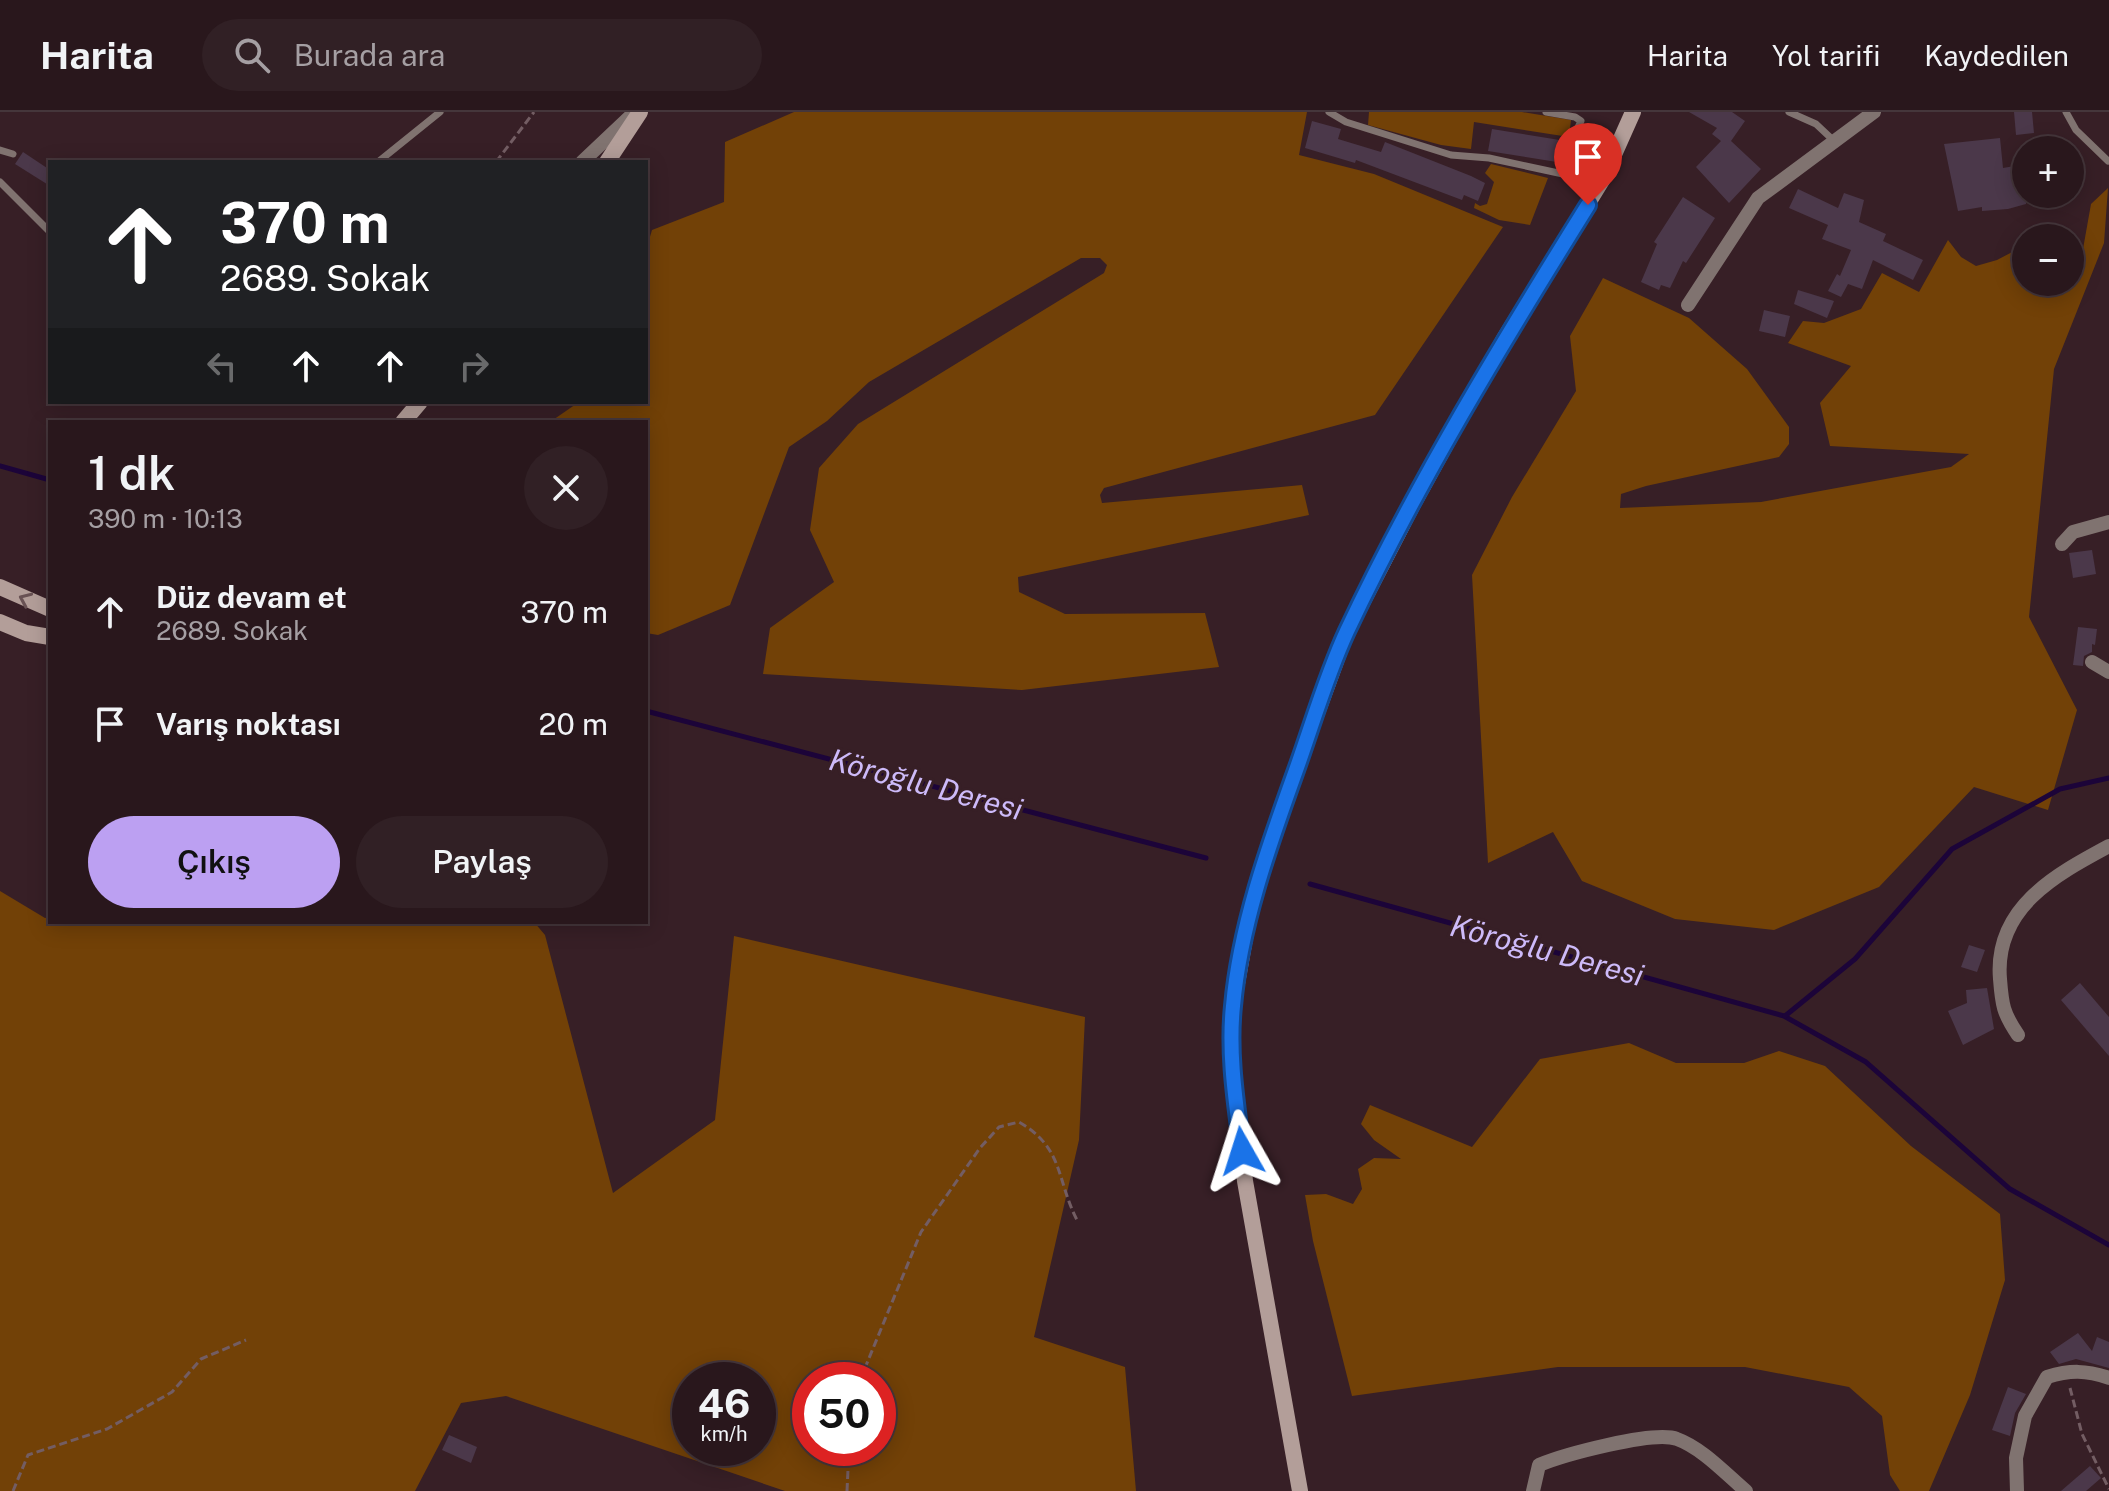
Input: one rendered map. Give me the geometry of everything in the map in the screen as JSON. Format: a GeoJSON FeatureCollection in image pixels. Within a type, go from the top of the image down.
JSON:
{"type":"FeatureCollection","features":[{"type":"Feature","properties":{"kind":"main road"},"geometry":{"type":"LineString","coordinates":[[608,160],[638,112]]}},
{"type":"Feature","properties":{"kind":"main road"},"geometry":{"type":"LineString","coordinates":[[1300,1491],[1243,1166],[1231,1038],[1241,955],[1277,822],[1346,634],[1504,339],[1604,177],[1633,112]]}},
{"type":"Feature","properties":{"kind":"main road"},"geometry":{"type":"LineString","coordinates":[[0,587],[48,608]]}},
{"type":"Feature","properties":{"kind":"main road"},"geometry":{"type":"LineString","coordinates":[[0,622],[26,633],[48,637]]}},
{"type":"Feature","properties":{"kind":"street"},"geometry":{"type":"LineString","coordinates":[[584,160],[638,112]]}},
{"type":"Feature","properties":{"kind":"street"},"geometry":{"type":"LineString","coordinates":[[1688,305],[1758,198],[1874,112]]}},
{"type":"Feature","properties":{"kind":"street"},"geometry":{"type":"LineString","coordinates":[[2062,544],[2073,532],[2109,522]]}},
{"type":"Feature","properties":{"kind":"street"},"geometry":{"type":"LineString","coordinates":[[2092,662],[2109,672]]}},
{"type":"Feature","properties":{"kind":"street"},"geometry":{"type":"LineString","coordinates":[[2018,1035],[2002,1011],[1999,969],[2001,940],[2012,920],[2043,887],[2065,869],[2109,846]]}},
{"type":"Feature","properties":{"kind":"street"},"geometry":{"type":"LineString","coordinates":[[2017,1491],[2016,1458],[2025,1416],[2047,1377],[2066,1371],[2089,1372],[2109,1378]]}},
{"type":"Feature","properties":{"kind":"street"},"geometry":{"type":"LineString","coordinates":[[1533,1491],[1539,1465],[1587,1451],[1662,1436],[1679,1439],[1746,1491]]}},
{"type":"Feature","properties":{"kind":"lane"},"geometry":{"type":"LineString","coordinates":[[380,160],[440,112]]}},
{"type":"Feature","properties":{"kind":"lane"},"geometry":{"type":"LineString","coordinates":[[1329,112],[1346,122],[1451,155],[1489,158],[1563,174],[1568,170],[1574,136],[1581,121],[1546,112]]}},
{"type":"Feature","properties":{"kind":"lane"},"geometry":{"type":"LineString","coordinates":[[1789,112],[1816,124],[1833,140]]}},
{"type":"Feature","properties":{"kind":"lane"},"geometry":{"type":"LineString","coordinates":[[2066,112],[2076,130],[2108,161]]}},
{"type":"Feature","properties":{"kind":"lane"},"geometry":{"type":"LineString","coordinates":[[0,150],[13,154]]}},
{"type":"Feature","properties":{"kind":"lane"},"geometry":{"type":"LineString","coordinates":[[0,182],[48,230]]}},
{"type":"Feature","properties":{"kind":"path"},"geometry":{"type":"LineString","coordinates":[[498,160],[534,112]]}},
{"type":"Feature","properties":{"kind":"path"},"geometry":{"type":"LineString","coordinates":[[867,1362],[921,1232],[980,1148],[999,1127],[1019,1122],[1037,1132],[1056,1158],[1068,1201],[1077,1220]]}},
{"type":"Feature","properties":{"kind":"path"},"geometry":{"type":"LineString","coordinates":[[13,1491],[28,1455],[107,1429],[172,1392],[201,1359],[246,1340]]}},
{"type":"Feature","properties":{"kind":"path"},"geometry":{"type":"LineString","coordinates":[[2066,1371],[2082,1434],[2109,1489]]}},
{"type":"Feature","properties":{"kind":"path"},"geometry":{"type":"LineString","coordinates":[[847,1491],[848,1466]]}},
{"type":"Feature","properties":{"kind":"shaded area"},"geometry":{"type":"Polygon","coordinates":[[[794,112],[1307,112],[1299,155],[1374,174],[1503,227],[1375,415],[1104,488],[1100,495],[1102,503],[1302,485],[1309,515],[1018,577],[1019,592],[1065,614],[1205,613],[1219,667],[1022,690],[763,674],[770,628],[834,582],[810,530],[819,468],[858,424],[1104,273],[1107,265],[1100,258],[1081,258],[869,382],[827,421],[789,447],[730,605],[658,635],[648,633],[648,420],[553,420],[576,404],[648,404],[648,243],[652,230],[724,202],[725,142],[794,112]]]}},
{"type":"Feature","properties":{"kind":"shaded area"},"geometry":{"type":"Polygon","coordinates":[[[1369,112],[1522,112],[1571,120],[1569,137],[1474,122],[1471,149],[1441,145],[1368,125],[1369,112]]]}},
{"type":"Feature","properties":{"kind":"shaded area"},"geometry":{"type":"Polygon","coordinates":[[[1491,164],[1548,178],[1530,225],[1499,220],[1474,208],[1475,203],[1480,206],[1487,204],[1494,182],[1485,173],[1491,164]]]}},
{"type":"Feature","properties":{"kind":"shaded area"},"geometry":{"type":"Polygon","coordinates":[[[2108,188],[2104,243],[2084,293],[2084,243],[2091,204],[2108,188]]]}},
{"type":"Feature","properties":{"kind":"shaded area"},"geometry":{"type":"Polygon","coordinates":[[[1948,240],[1961,257],[1976,266],[2012,252],[2012,296],[2083,296],[2054,369],[2029,617],[2077,710],[2048,810],[1974,787],[1879,887],[1774,930],[1675,919],[1582,881],[1553,832],[1488,863],[1472,575],[1512,497],[1576,391],[1570,336],[1603,278],[1689,318],[1747,369],[1789,427],[1789,444],[1779,457],[1621,494],[1620,508],[1761,502],[1951,467],[1969,454],[1830,446],[1820,403],[1851,366],[1788,343],[1803,321],[1824,323],[1861,309],[1882,273],[1919,292],[1948,240]]]}},
{"type":"Feature","properties":{"kind":"shaded area"},"geometry":{"type":"Polygon","coordinates":[[[0,891],[48,917],[48,924],[536,924],[545,935],[613,1193],[715,1120],[734,936],[1085,1017],[1079,1140],[1034,1337],[1125,1367],[1136,1491],[785,1491],[712,1466],[776,1466],[776,1362],[672,1362],[672,1453],[506,1396],[461,1403],[415,1491],[0,1491],[0,891]]]}},
{"type":"Feature","properties":{"kind":"shaded area"},"geometry":{"type":"Polygon","coordinates":[[[1629,1043],[1676,1063],[1744,1063],[1779,1051],[1825,1066],[1911,1146],[2000,1214],[2005,1280],[1970,1395],[1929,1491],[1900,1491],[1890,1475],[1882,1416],[1849,1387],[1745,1367],[1558,1367],[1352,1396],[1313,1241],[1305,1195],[1326,1194],[1353,1204],[1362,1189],[1358,1169],[1374,1158],[1401,1159],[1374,1140],[1361,1124],[1370,1105],[1472,1147],[1540,1059],[1629,1043]]]}},
{"type":"Feature","properties":{"kind":"building"},"geometry":{"type":"Polygon","coordinates":[[[1689,112],[1732,112],[1745,121],[1731,141],[1761,169],[1729,203],[1696,167],[1721,141],[1712,134],[1717,128],[1689,112]]]}},
{"type":"Feature","properties":{"kind":"building"},"geometry":{"type":"Polygon","coordinates":[[[2014,112],[2032,112],[2034,133],[2016,135],[2014,112]]]}},
{"type":"Feature","properties":{"kind":"building"},"geometry":{"type":"Polygon","coordinates":[[[1312,121],[1341,129],[1338,139],[1381,152],[1385,142],[1471,176],[1485,183],[1478,201],[1464,195],[1462,200],[1356,160],[1355,163],[1305,148],[1312,121]]]}},
{"type":"Feature","properties":{"kind":"building"},"geometry":{"type":"Polygon","coordinates":[[[1492,129],[1566,141],[1563,163],[1488,151],[1492,129]]]}},
{"type":"Feature","properties":{"kind":"building"},"geometry":{"type":"Polygon","coordinates":[[[2000,138],[2003,168],[2012,166],[2012,208],[1982,211],[1982,207],[1958,211],[1944,144],[2000,138]]]}},
{"type":"Feature","properties":{"kind":"building"},"geometry":{"type":"Polygon","coordinates":[[[23,152],[48,169],[48,185],[15,164],[23,152]]]}},
{"type":"Feature","properties":{"kind":"building"},"geometry":{"type":"Polygon","coordinates":[[[1798,189],[1838,208],[1844,193],[1864,200],[1859,222],[1886,234],[1883,241],[1923,260],[1913,280],[1873,260],[1862,289],[1848,284],[1841,297],[1828,291],[1837,274],[1840,276],[1851,250],[1822,239],[1828,225],[1789,208],[1798,189]]]}},
{"type":"Feature","properties":{"kind":"building"},"geometry":{"type":"Polygon","coordinates":[[[1683,197],[1715,218],[1686,263],[1683,261],[1670,288],[1661,285],[1659,290],[1641,282],[1657,244],[1654,242],[1683,197]]]}},
{"type":"Feature","properties":{"kind":"building"},"geometry":{"type":"Polygon","coordinates":[[[1798,290],[1834,301],[1827,318],[1794,304],[1798,290]]]}},
{"type":"Feature","properties":{"kind":"building"},"geometry":{"type":"Polygon","coordinates":[[[1764,310],[1790,316],[1785,337],[1759,331],[1764,310]]]}},
{"type":"Feature","properties":{"kind":"building"},"geometry":{"type":"Polygon","coordinates":[[[2092,550],[2096,574],[2073,578],[2069,553],[2092,550]]]}},
{"type":"Feature","properties":{"kind":"building"},"geometry":{"type":"Polygon","coordinates":[[[2078,627],[2097,629],[2095,645],[2092,644],[2092,652],[2084,656],[2083,666],[2073,665],[2078,627]]]}},
{"type":"Feature","properties":{"kind":"building"},"geometry":{"type":"Polygon","coordinates":[[[1969,945],[1985,950],[1977,972],[1961,967],[1969,945]]]}},
{"type":"Feature","properties":{"kind":"building"},"geometry":{"type":"Polygon","coordinates":[[[2080,983],[2109,1017],[2109,1056],[2061,1000],[2080,983]]]}},
{"type":"Feature","properties":{"kind":"building"},"geometry":{"type":"Polygon","coordinates":[[[1987,988],[1994,1029],[1963,1045],[1948,1011],[1967,1003],[1966,990],[1987,988]]]}},
{"type":"Feature","properties":{"kind":"building"},"geometry":{"type":"Polygon","coordinates":[[[2078,1333],[2092,1351],[2097,1337],[2109,1342],[2109,1368],[2076,1359],[2059,1364],[2050,1352],[2078,1333]]]}},
{"type":"Feature","properties":{"kind":"building"},"geometry":{"type":"Polygon","coordinates":[[[2008,1387],[2026,1394],[2015,1413],[2010,1436],[1992,1430],[2008,1387]]]}},
{"type":"Feature","properties":{"kind":"building"},"geometry":{"type":"Polygon","coordinates":[[[449,1435],[477,1447],[471,1463],[442,1450],[449,1435]]]}},
{"type":"Feature","properties":{"kind":"building"},"geometry":{"type":"Polygon","coordinates":[[[2090,1466],[2101,1478],[2086,1491],[2061,1491],[2090,1466]]]}},
{"type":"Feature","properties":{"kind":"waterway","name":"Köroğlu Deresi"},"geometry":{"type":"LineString","coordinates":[[0,466],[48,479]]}},
{"type":"Feature","properties":{"kind":"waterway","name":"Köroğlu Deresi"},"geometry":{"type":"LineString","coordinates":[[648,712],[1206,858]]}},
{"type":"Feature","properties":{"kind":"waterway","name":"Köroğlu Deresi"},"geometry":{"type":"LineString","coordinates":[[1785,1016],[1855,959],[1952,849],[2060,789],[2109,778]]}},
{"type":"Feature","properties":{"kind":"waterway","name":"Köroğlu Deresi"},"geometry":{"type":"LineString","coordinates":[[1310,884],[1784,1016],[1866,1062],[2010,1189],[2109,1245]]}},
{"type":"Feature","properties":{"kind":"route"},"geometry":{"type":"LineString","coordinates":[[1242,1151],[1231,1038],[1233,1006],[1249,916],[1277,822],[1346,634],[1504,339],[1588,205]]}}]}
